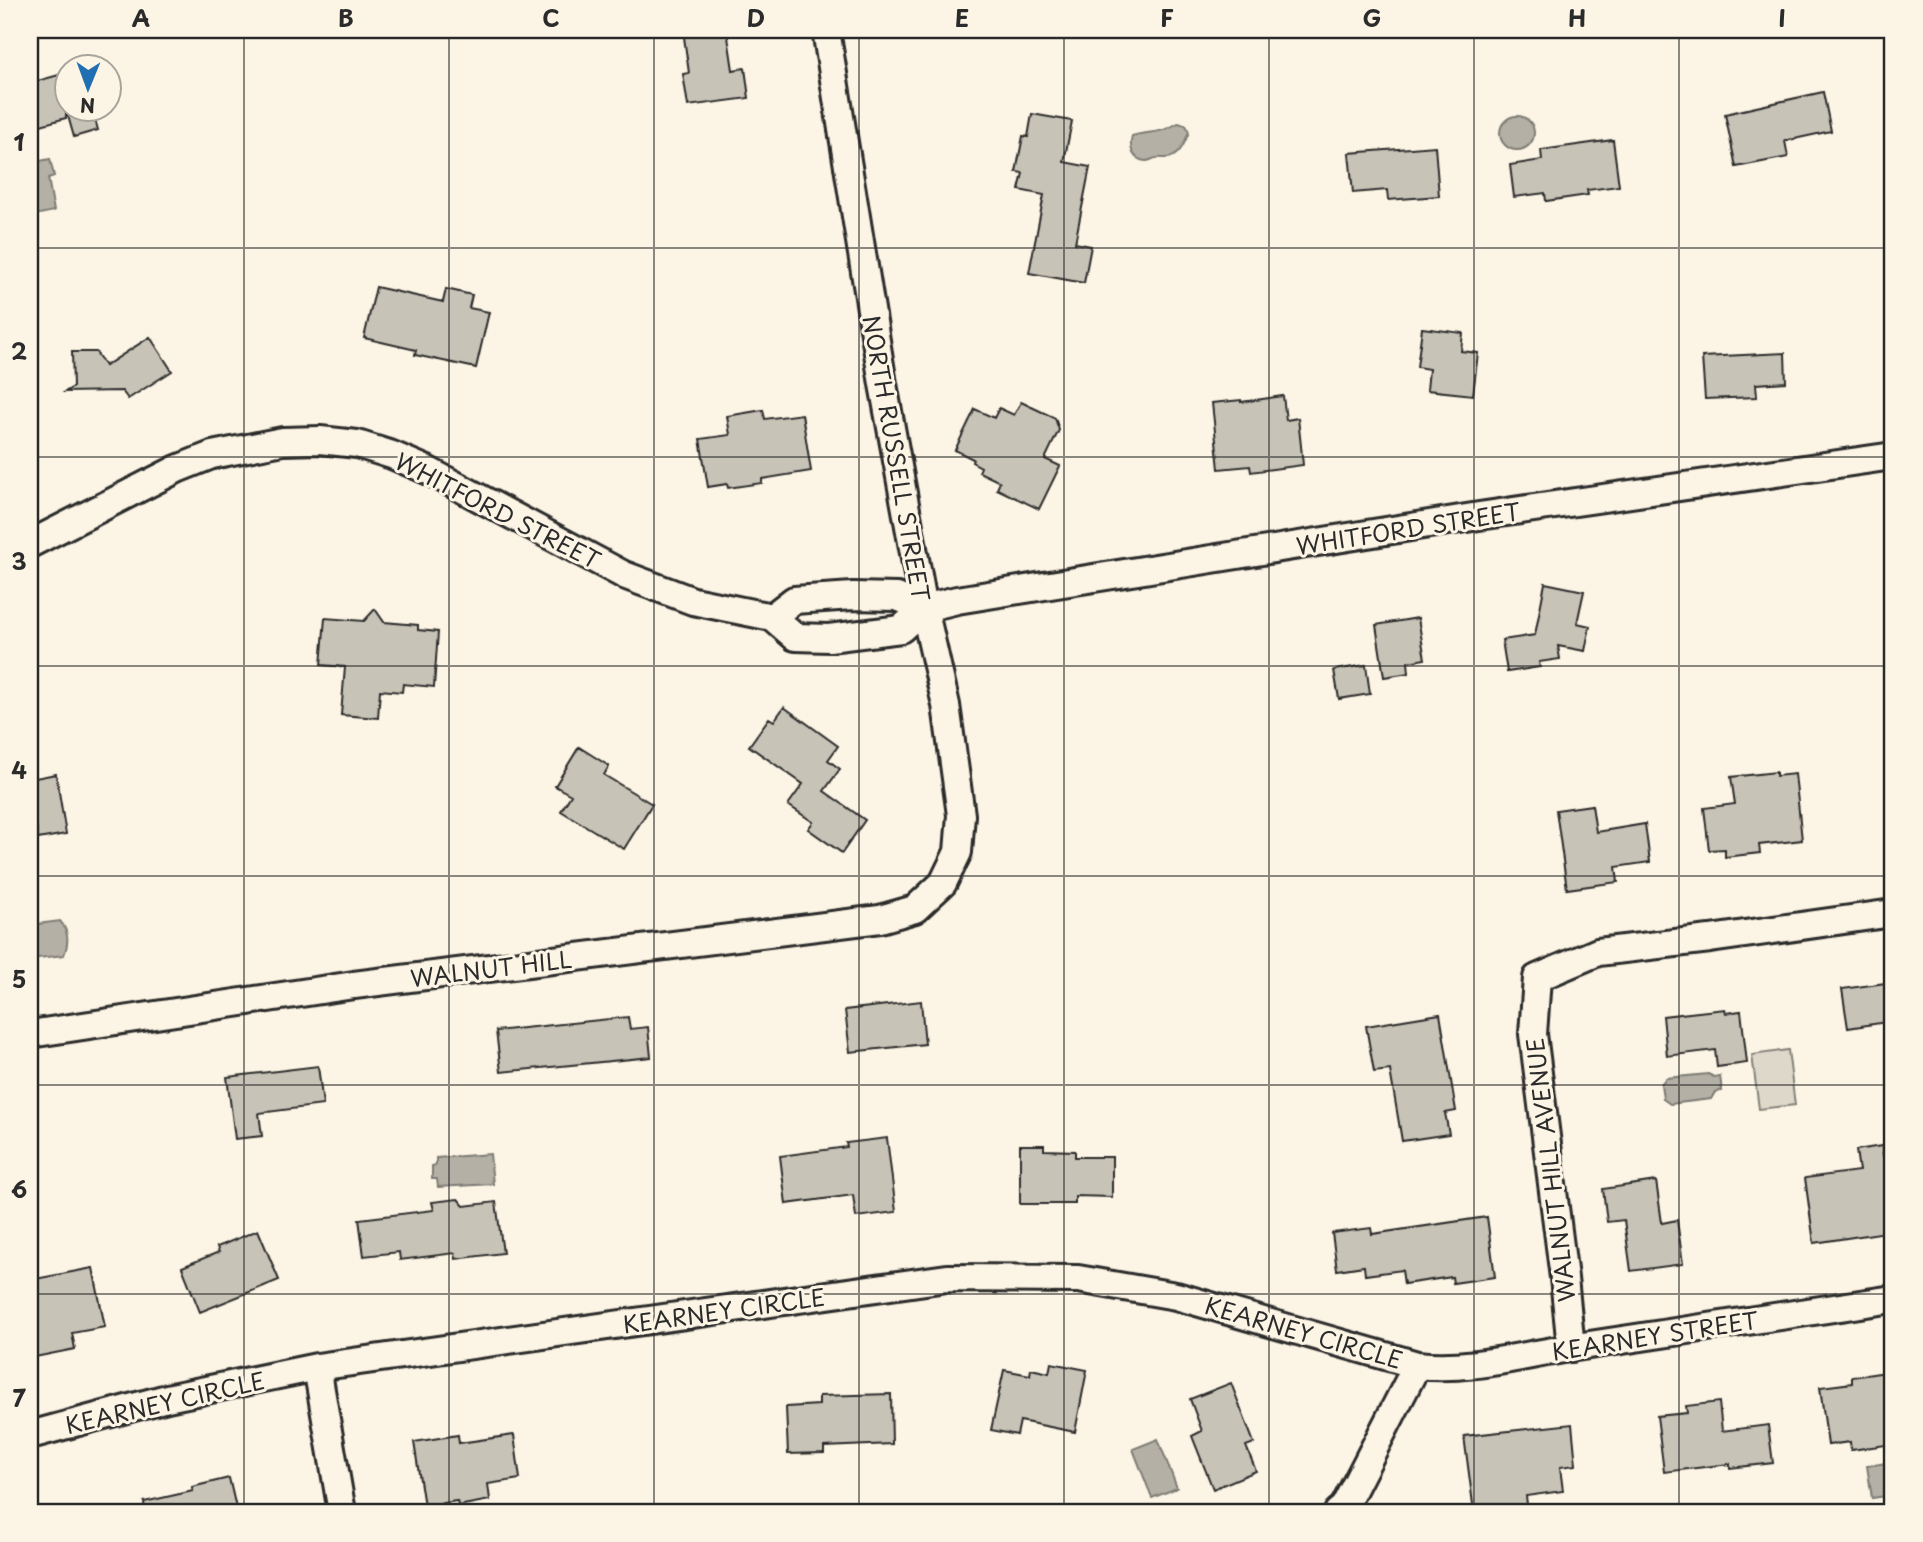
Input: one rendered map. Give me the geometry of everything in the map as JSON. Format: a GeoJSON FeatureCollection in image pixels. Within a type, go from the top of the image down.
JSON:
{"type":"FeatureCollection","features":[{"type":"Feature","properties":{"kind":"street","name":"NORTH RUSSELL STREET"},"geometry":{"type":"LineString","coordinates":[[827,30],[883,384],[924,608],[946,705],[961,815],[958,852],[943,883]]}},
{"type":"Feature","properties":{"kind":"street","name":"WHITFORD STREET"},"geometry":{"type":"LineString","coordinates":[[30,544],[177,469],[212,455],[283,441],[320,440],[357,444],[426,470],[624,575],[693,601],[772,617],[795,637],[830,638],[901,629],[924,608],[970,598],[1454,520],[1893,456]]}},
{"type":"Feature","properties":{"kind":"street"},"geometry":{"type":"LineString","coordinates":[[772,617],[794,600],[818,598],[897,597],[924,608]]}},
{"type":"Feature","properties":{"kind":"street","name":"WALNUT HILL"},"geometry":{"type":"LineString","coordinates":[[30,1034],[354,985],[880,919],[915,909],[943,883]]}},
{"type":"Feature","properties":{"kind":"street","name":"WALNUT HILL AVENUE"},"geometry":{"type":"LineString","coordinates":[[1571,1348],[1532,1034],[1537,978],[1598,952],[1893,913]]}},
{"type":"Feature","properties":{"kind":"street","name":"KEARNEY CIRCLE"},"geometry":{"type":"LineString","coordinates":[[30,1435],[167,1398],[317,1367],[947,1278],[1078,1279],[1176,1296],[1418,1365]]}},
{"type":"Feature","properties":{"kind":"street","name":"KEARNEY STREET"},"geometry":{"type":"LineString","coordinates":[[1418,1365],[1442,1368],[1471,1366],[1893,1299]]}},
{"type":"Feature","properties":{"kind":"street"},"geometry":{"type":"LineString","coordinates":[[1344,1511],[1418,1365]]}},
{"type":"Feature","properties":{"kind":"street"},"geometry":{"type":"LineString","coordinates":[[317,1367],[342,1512]]}},
{"type":"Feature","properties":{"kind":"shaded area"},"geometry":{"type":"Polygon","coordinates":[[[1517,116],[1529,121],[1534,133],[1529,145],[1517,150],[1505,145],[1500,133],[1505,121],[1517,116]]]}},
{"type":"Feature","properties":{"kind":"shaded area"},"geometry":{"type":"Polygon","coordinates":[[[1178,123],[1186,125],[1189,132],[1177,154],[1146,161],[1135,156],[1131,148],[1132,136],[1160,131],[1178,123]]]}},
{"type":"Feature","properties":{"kind":"shaded area"},"geometry":{"type":"Polygon","coordinates":[[[50,159],[54,176],[48,178],[54,211],[30,216],[30,163],[50,159]]]}},
{"type":"Feature","properties":{"kind":"shaded area"},"geometry":{"type":"Polygon","coordinates":[[[60,921],[67,937],[64,955],[30,959],[30,925],[60,921]]]}},
{"type":"Feature","properties":{"kind":"shaded area"},"geometry":{"type":"Polygon","coordinates":[[[1788,1050],[1795,1105],[1759,1109],[1752,1055],[1788,1050]]]}},
{"type":"Feature","properties":{"kind":"shaded area"},"geometry":{"type":"Polygon","coordinates":[[[1708,1074],[1720,1076],[1722,1091],[1715,1092],[1711,1099],[1670,1104],[1663,1099],[1661,1084],[1666,1078],[1708,1074]]]}},
{"type":"Feature","properties":{"kind":"shaded area"},"geometry":{"type":"Polygon","coordinates":[[[490,1154],[493,1184],[438,1187],[437,1179],[432,1179],[432,1166],[436,1165],[436,1158],[490,1154]]]}},
{"type":"Feature","properties":{"kind":"shaded area"},"geometry":{"type":"Polygon","coordinates":[[[1158,1439],[1177,1488],[1152,1498],[1133,1449],[1158,1439]]]}},
{"type":"Feature","properties":{"kind":"shaded area"},"geometry":{"type":"Polygon","coordinates":[[[1893,1462],[1893,1495],[1872,1498],[1867,1466],[1893,1462]]]}},
{"type":"Feature","properties":{"kind":"building"},"geometry":{"type":"Polygon","coordinates":[[[683,30],[727,30],[733,70],[745,68],[749,98],[688,106],[683,74],[689,73],[683,30]]]}},
{"type":"Feature","properties":{"kind":"building"},"geometry":{"type":"Polygon","coordinates":[[[52,77],[52,122],[30,128],[30,83],[52,77]]]}},
{"type":"Feature","properties":{"kind":"building"},"geometry":{"type":"Polygon","coordinates":[[[1823,92],[1831,131],[1785,141],[1788,157],[1736,167],[1725,114],[1823,92]]]}},
{"type":"Feature","properties":{"kind":"building"},"geometry":{"type":"Polygon","coordinates":[[[1032,114],[1072,121],[1064,162],[1090,167],[1075,243],[1091,246],[1084,283],[1029,273],[1044,195],[1019,190],[1023,173],[1016,172],[1023,136],[1028,137],[1032,114]]]}},
{"type":"Feature","properties":{"kind":"building"},"geometry":{"type":"Polygon","coordinates":[[[70,122],[96,122],[98,130],[74,137],[70,122]]]}},
{"type":"Feature","properties":{"kind":"building"},"geometry":{"type":"Polygon","coordinates":[[[1613,140],[1619,186],[1587,190],[1588,195],[1546,201],[1545,193],[1514,197],[1510,165],[1542,160],[1541,150],[1613,140]]]}},
{"type":"Feature","properties":{"kind":"building"},"geometry":{"type":"Polygon","coordinates":[[[1435,146],[1439,196],[1388,200],[1387,190],[1353,193],[1349,153],[1435,146]]]}},
{"type":"Feature","properties":{"kind":"building"},"geometry":{"type":"Polygon","coordinates":[[[376,287],[443,302],[446,289],[472,295],[469,308],[489,312],[476,368],[415,355],[416,350],[364,338],[376,287]]]}},
{"type":"Feature","properties":{"kind":"building"},"geometry":{"type":"Polygon","coordinates":[[[1422,328],[1463,333],[1461,351],[1478,353],[1473,395],[1427,390],[1429,369],[1417,367],[1422,328]]]}},
{"type":"Feature","properties":{"kind":"building"},"geometry":{"type":"Polygon","coordinates":[[[150,337],[172,371],[128,399],[122,391],[65,392],[73,387],[72,352],[96,352],[105,366],[150,337]]]}},
{"type":"Feature","properties":{"kind":"building"},"geometry":{"type":"Polygon","coordinates":[[[1785,353],[1786,382],[1756,384],[1757,397],[1705,399],[1702,357],[1785,353]]]}},
{"type":"Feature","properties":{"kind":"building"},"geometry":{"type":"Polygon","coordinates":[[[1283,396],[1286,420],[1298,418],[1303,465],[1251,472],[1250,466],[1219,469],[1212,403],[1283,396]]]}},
{"type":"Feature","properties":{"kind":"building"},"geometry":{"type":"Polygon","coordinates":[[[1021,402],[1055,418],[1059,430],[1045,459],[1060,466],[1039,509],[997,489],[1000,482],[979,472],[981,467],[972,462],[973,459],[955,450],[975,409],[994,418],[999,408],[1014,415],[1021,402]]]}},
{"type":"Feature","properties":{"kind":"building"},"geometry":{"type":"Polygon","coordinates":[[[763,410],[765,419],[802,414],[811,471],[762,479],[762,483],[728,488],[727,484],[708,487],[700,439],[730,435],[727,416],[763,410]]]}},
{"type":"Feature","properties":{"kind":"building"},"geometry":{"type":"Polygon","coordinates":[[[1545,583],[1584,591],[1577,623],[1590,626],[1585,651],[1558,646],[1560,659],[1539,662],[1540,667],[1507,672],[1502,640],[1535,635],[1545,583]]]}},
{"type":"Feature","properties":{"kind":"building"},"geometry":{"type":"Polygon","coordinates":[[[375,609],[384,622],[418,625],[418,630],[438,632],[434,687],[403,684],[402,692],[380,690],[378,718],[341,715],[345,667],[321,665],[325,618],[364,621],[375,609]]]}},
{"type":"Feature","properties":{"kind":"building"},"geometry":{"type":"Polygon","coordinates":[[[1418,618],[1425,659],[1408,662],[1409,673],[1384,677],[1376,625],[1418,618]]]}},
{"type":"Feature","properties":{"kind":"building"},"geometry":{"type":"Polygon","coordinates":[[[1366,665],[1370,694],[1339,699],[1334,670],[1366,665]]]}},
{"type":"Feature","properties":{"kind":"building"},"geometry":{"type":"Polygon","coordinates":[[[784,707],[838,746],[828,760],[840,769],[824,791],[865,820],[842,853],[808,829],[813,822],[788,805],[803,784],[749,746],[769,718],[774,721],[784,707]]]}},
{"type":"Feature","properties":{"kind":"building"},"geometry":{"type":"Polygon","coordinates":[[[579,747],[609,766],[604,775],[652,804],[624,849],[561,811],[571,795],[555,786],[579,747]]]}},
{"type":"Feature","properties":{"kind":"building"},"geometry":{"type":"Polygon","coordinates":[[[1776,772],[1776,776],[1795,774],[1802,840],[1759,845],[1760,853],[1725,857],[1725,849],[1709,850],[1704,808],[1735,804],[1731,777],[1776,772]]]}},
{"type":"Feature","properties":{"kind":"building"},"geometry":{"type":"Polygon","coordinates":[[[56,774],[66,834],[38,839],[36,824],[30,825],[30,779],[56,774]]]}},
{"type":"Feature","properties":{"kind":"building"},"geometry":{"type":"Polygon","coordinates":[[[1592,805],[1596,832],[1645,824],[1650,862],[1616,867],[1618,882],[1567,889],[1556,810],[1592,805]]]}},
{"type":"Feature","properties":{"kind":"building"},"geometry":{"type":"Polygon","coordinates":[[[1893,982],[1893,1021],[1848,1028],[1842,989],[1893,982]]]}},
{"type":"Feature","properties":{"kind":"building"},"geometry":{"type":"Polygon","coordinates":[[[921,1001],[925,1044],[850,1052],[845,1010],[921,1001]]]}},
{"type":"Feature","properties":{"kind":"building"},"geometry":{"type":"Polygon","coordinates":[[[1725,1009],[1726,1013],[1741,1011],[1747,1063],[1717,1067],[1715,1050],[1667,1056],[1663,1016],[1725,1009]]]}},
{"type":"Feature","properties":{"kind":"building"},"geometry":{"type":"Polygon","coordinates":[[[1440,1014],[1456,1111],[1445,1113],[1449,1134],[1402,1141],[1390,1070],[1374,1072],[1366,1026],[1440,1014]]]}},
{"type":"Feature","properties":{"kind":"building"},"geometry":{"type":"Polygon","coordinates":[[[628,1017],[630,1029],[648,1027],[651,1057],[501,1072],[496,1031],[628,1017]]]}},
{"type":"Feature","properties":{"kind":"building"},"geometry":{"type":"Polygon","coordinates":[[[318,1066],[323,1105],[259,1113],[262,1136],[235,1139],[227,1077],[318,1066]]]}},
{"type":"Feature","properties":{"kind":"building"},"geometry":{"type":"Polygon","coordinates":[[[887,1138],[896,1212],[856,1217],[853,1195],[786,1204],[780,1156],[847,1147],[846,1143],[887,1138]]]}},
{"type":"Feature","properties":{"kind":"building"},"geometry":{"type":"Polygon","coordinates":[[[1020,1145],[1044,1145],[1044,1150],[1075,1151],[1075,1157],[1112,1157],[1112,1197],[1075,1196],[1075,1204],[1020,1204],[1020,1145]]]}},
{"type":"Feature","properties":{"kind":"building"},"geometry":{"type":"Polygon","coordinates":[[[1882,1146],[1883,1156],[1893,1155],[1893,1231],[1814,1243],[1805,1178],[1859,1171],[1856,1150],[1882,1146]]]}},
{"type":"Feature","properties":{"kind":"building"},"geometry":{"type":"Polygon","coordinates":[[[1656,1181],[1662,1223],[1677,1220],[1683,1264],[1631,1271],[1624,1220],[1607,1222],[1603,1189],[1656,1181]]]}},
{"type":"Feature","properties":{"kind":"building"},"geometry":{"type":"Polygon","coordinates":[[[458,1199],[464,1206],[496,1202],[503,1253],[456,1259],[455,1253],[400,1260],[399,1252],[364,1256],[359,1219],[434,1210],[432,1202],[458,1199]]]}},
{"type":"Feature","properties":{"kind":"building"},"geometry":{"type":"Polygon","coordinates":[[[1487,1217],[1495,1277],[1453,1283],[1452,1277],[1404,1284],[1402,1270],[1365,1275],[1364,1266],[1337,1270],[1332,1233],[1371,1228],[1372,1234],[1487,1217]]]}},
{"type":"Feature","properties":{"kind":"building"},"geometry":{"type":"Polygon","coordinates":[[[258,1230],[279,1280],[200,1312],[182,1267],[219,1252],[217,1247],[258,1230]]]}},
{"type":"Feature","properties":{"kind":"building"},"geometry":{"type":"Polygon","coordinates":[[[93,1268],[105,1327],[72,1333],[75,1349],[30,1358],[30,1280],[93,1268]]]}},
{"type":"Feature","properties":{"kind":"building"},"geometry":{"type":"Polygon","coordinates":[[[1051,1363],[1087,1370],[1075,1432],[1020,1421],[1017,1435],[991,1430],[1004,1370],[1030,1375],[1031,1369],[1049,1373],[1051,1363]]]}},
{"type":"Feature","properties":{"kind":"building"},"geometry":{"type":"Polygon","coordinates":[[[1893,1371],[1893,1444],[1851,1450],[1850,1442],[1828,1445],[1820,1387],[1852,1383],[1852,1377],[1893,1371]]]}},
{"type":"Feature","properties":{"kind":"building"},"geometry":{"type":"Polygon","coordinates":[[[1231,1383],[1254,1443],[1246,1446],[1256,1471],[1213,1489],[1192,1436],[1202,1431],[1190,1399],[1231,1383]]]}},
{"type":"Feature","properties":{"kind":"building"},"geometry":{"type":"Polygon","coordinates":[[[891,1394],[892,1444],[824,1447],[824,1453],[788,1454],[786,1407],[819,1405],[819,1396],[891,1394]]]}},
{"type":"Feature","properties":{"kind":"building"},"geometry":{"type":"Polygon","coordinates":[[[1719,1402],[1722,1431],[1768,1425],[1773,1463],[1730,1468],[1730,1464],[1664,1472],[1657,1416],[1687,1413],[1686,1406],[1719,1402]]]}},
{"type":"Feature","properties":{"kind":"building"},"geometry":{"type":"Polygon","coordinates":[[[1572,1424],[1576,1465],[1560,1467],[1563,1491],[1526,1496],[1528,1512],[1474,1512],[1464,1436],[1572,1424]]]}},
{"type":"Feature","properties":{"kind":"building"},"geometry":{"type":"Polygon","coordinates":[[[458,1435],[459,1443],[514,1435],[520,1479],[488,1484],[490,1500],[458,1506],[457,1501],[424,1506],[414,1442],[458,1435]]]}},
{"type":"Feature","properties":{"kind":"building"},"geometry":{"type":"Polygon","coordinates":[[[229,1478],[237,1512],[145,1512],[144,1502],[193,1491],[192,1487],[229,1478]]]}}]}
